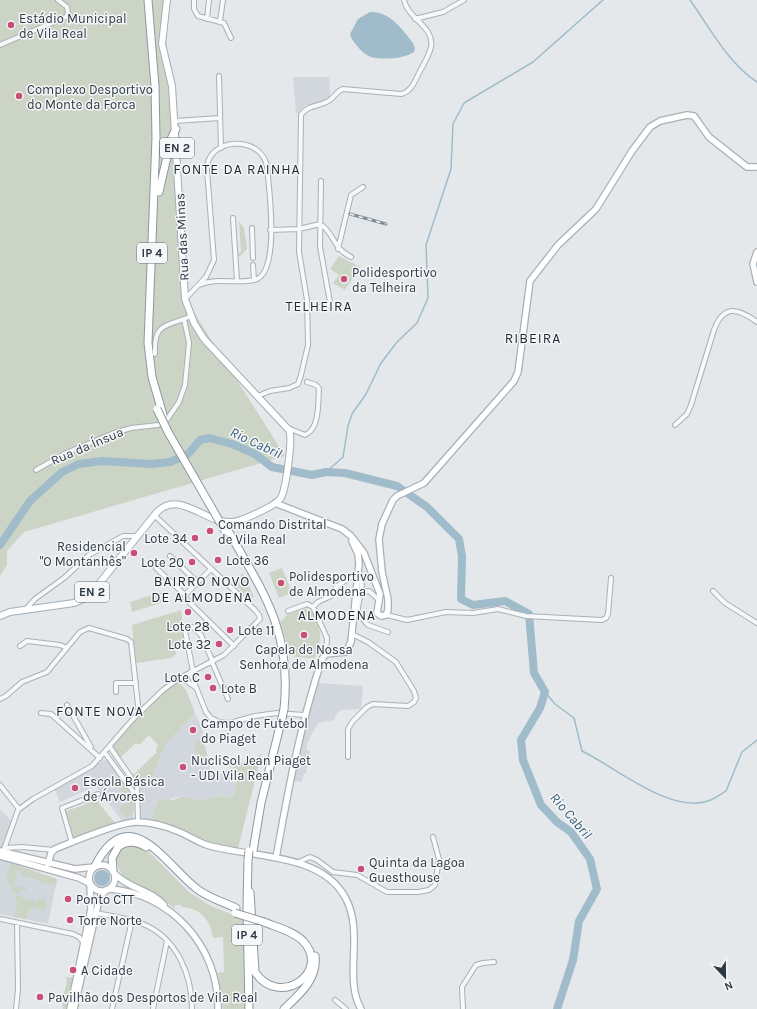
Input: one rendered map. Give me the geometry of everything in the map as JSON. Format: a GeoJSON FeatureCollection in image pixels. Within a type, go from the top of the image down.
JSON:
{"type":"FeatureCollection","features":[{"type":"Feature","properties":{"kind":"highway","name":"IP 4"},"geometry":{"type":"LineString","coordinates":[[144,0],[152,94],[152,138],[145,348],[148,378],[168,432],[226,530]]}},
{"type":"Feature","properties":{"kind":"highway","name":"IP 4"},"geometry":{"type":"LineString","coordinates":[[148,0],[155,109],[156,167],[148,353],[152,377],[159,408],[256,584],[273,623],[279,646],[282,672],[282,709],[250,860],[247,907],[249,1009]]}},
{"type":"Feature","properties":{"kind":"highway"},"geometry":{"type":"LineString","coordinates":[[152,258],[160,180],[171,140],[176,129]]}},
{"type":"Feature","properties":{"kind":"highway"},"geometry":{"type":"LineString","coordinates":[[94,867],[104,852],[116,842],[129,837],[138,838],[150,844],[197,888],[235,910]]}},
{"type":"Feature","properties":{"kind":"highway"},"geometry":{"type":"LineString","coordinates":[[114,872],[112,858],[118,847],[125,843],[140,843],[152,851],[194,891],[217,905],[298,932],[309,942],[315,957],[315,966],[310,980],[284,1009]]}},
{"type":"Feature","properties":{"kind":"highway","name":"IP 4"},"geometry":{"type":"LineString","coordinates":[[250,860],[252,1009]]}},
{"type":"Feature","properties":{"kind":"highway"},"geometry":{"type":"LineString","coordinates":[[250,892],[255,972],[263,983],[272,989],[283,991],[295,988],[305,980],[310,968],[310,957],[306,945],[291,933],[264,920]]}},
{"type":"Feature","properties":{"kind":"main road","name":"Rua das Minas"},"geometry":{"type":"LineString","coordinates":[[167,0],[162,44],[171,81],[176,129],[185,299],[191,316],[207,342],[258,396]]}},
{"type":"Feature","properties":{"kind":"main road"},"geometry":{"type":"LineString","coordinates":[[288,428],[291,436],[291,442],[284,491],[281,498],[276,503],[346,531],[363,552],[379,592],[377,613],[382,616],[387,615],[388,601],[382,570],[379,538],[386,515],[394,499],[424,483],[515,379],[518,372],[529,282],[558,245],[596,209],[632,151],[650,127],[658,122],[687,115],[694,116],[699,120],[709,137],[747,167],[756,167]]}},
{"type":"Feature","properties":{"kind":"main road"},"geometry":{"type":"LineString","coordinates":[[757,252],[753,264],[757,282]]}},
{"type":"Feature","properties":{"kind":"main road","name":"EN 2"},"geometry":{"type":"LineString","coordinates":[[258,396],[288,428]]}},
{"type":"Feature","properties":{"kind":"main road","name":"EN 2"},"geometry":{"type":"LineString","coordinates":[[0,616],[25,610],[74,603],[83,599],[94,590],[154,515],[164,506],[177,504],[218,520],[231,522],[241,520],[276,503]]}},
{"type":"Feature","properties":{"kind":"main road"},"geometry":{"type":"LineString","coordinates":[[276,858],[304,715],[322,660],[326,654],[343,653],[347,651],[352,634],[356,612],[359,568],[357,551],[346,531]]}},
{"type":"Feature","properties":{"kind":"main road"},"geometry":{"type":"LineString","coordinates":[[48,864],[51,853],[54,850],[123,824],[138,822],[171,828],[209,846],[276,858],[310,867],[327,877],[338,888],[347,901],[354,930],[354,990],[361,1009]]}},
{"type":"Feature","properties":{"kind":"main road"},"geometry":{"type":"LineString","coordinates":[[2,852],[48,864],[80,870],[104,865],[114,872],[126,884],[157,898],[188,927],[203,949],[214,978],[218,1009]]}},
{"type":"Feature","properties":{"kind":"main road"},"geometry":{"type":"LineString","coordinates":[[2,852],[79,878],[97,890],[108,889],[132,893],[166,907]]}},
{"type":"Feature","properties":{"kind":"main road"},"geometry":{"type":"LineString","coordinates":[[70,1009],[91,908],[89,874],[94,867]]}},
{"type":"Feature","properties":{"kind":"main road"},"geometry":{"type":"LineString","coordinates":[[74,1009],[99,899],[114,881],[114,872]]}},
{"type":"Feature","properties":{"kind":"street"},"geometry":{"type":"LineString","coordinates":[[0,45],[66,17],[68,13],[67,7],[58,0]]}},
{"type":"Feature","properties":{"kind":"street"},"geometry":{"type":"LineString","coordinates":[[194,0],[196,13],[200,18],[220,21],[226,25],[231,38]]}},
{"type":"Feature","properties":{"kind":"street"},"geometry":{"type":"LineString","coordinates":[[207,19],[209,0]]}},
{"type":"Feature","properties":{"kind":"street"},"geometry":{"type":"LineString","coordinates":[[220,21],[223,0]]}},
{"type":"Feature","properties":{"kind":"street"},"geometry":{"type":"LineString","coordinates":[[258,396],[293,387],[298,384],[302,375],[308,345],[308,314],[299,252],[298,229],[300,124],[302,113],[308,108],[328,101],[337,92],[343,89],[398,94],[407,92],[417,78],[431,47],[429,35],[409,13],[404,0]]}},
{"type":"Feature","properties":{"kind":"street"},"geometry":{"type":"LineString","coordinates":[[415,19],[443,12],[464,0]]}},
{"type":"Feature","properties":{"kind":"street"},"geometry":{"type":"LineString","coordinates":[[219,76],[221,148]]}},
{"type":"Feature","properties":{"kind":"street"},"geometry":{"type":"LineString","coordinates":[[175,121],[220,118]]}},
{"type":"Feature","properties":{"kind":"street"},"geometry":{"type":"LineString","coordinates":[[185,299],[208,275],[214,260],[206,165],[210,156],[221,148],[230,144],[248,145],[259,151],[264,158],[267,167],[271,253],[267,268],[260,278],[254,280],[210,282],[200,285]]}},
{"type":"Feature","properties":{"kind":"street"},"geometry":{"type":"LineString","coordinates":[[319,307],[328,306],[330,302],[320,249],[321,181]]}},
{"type":"Feature","properties":{"kind":"street"},"geometry":{"type":"LineString","coordinates":[[338,249],[351,195],[363,187]]}},
{"type":"Feature","properties":{"kind":"street"},"geometry":{"type":"LineString","coordinates":[[233,218],[237,281]]}},
{"type":"Feature","properties":{"kind":"street"},"geometry":{"type":"LineString","coordinates":[[270,230],[298,229],[320,224]]}},
{"type":"Feature","properties":{"kind":"street"},"geometry":{"type":"LineString","coordinates":[[320,224],[328,232],[338,249],[351,257]]}},
{"type":"Feature","properties":{"kind":"street"},"geometry":{"type":"LineString","coordinates":[[252,228],[253,258]]}},
{"type":"Feature","properties":{"kind":"street"},"geometry":{"type":"LineString","coordinates":[[253,265],[254,280]]}},
{"type":"Feature","properties":{"kind":"street"},"geometry":{"type":"LineString","coordinates":[[675,425],[687,414],[691,405],[714,330],[720,319],[727,312],[735,310],[757,322]]}},
{"type":"Feature","properties":{"kind":"street"},"geometry":{"type":"LineString","coordinates":[[155,354],[155,340],[157,332],[166,326],[191,316]]}},
{"type":"Feature","properties":{"kind":"street","name":"Rua da Ínsua"},"geometry":{"type":"LineString","coordinates":[[36,470],[66,453],[114,433],[136,427],[158,425],[166,421],[179,402],[184,385],[189,343],[184,319]]}},
{"type":"Feature","properties":{"kind":"street"},"geometry":{"type":"LineString","coordinates":[[288,428],[305,435],[310,432],[313,427],[316,416],[318,387],[307,382]]}},
{"type":"Feature","properties":{"kind":"street"},"geometry":{"type":"LineString","coordinates":[[2,852],[15,815],[19,809],[33,799],[87,769],[105,753],[139,714],[165,688],[179,678],[224,656],[260,618],[255,610],[154,515]]}},
{"type":"Feature","properties":{"kind":"street"},"geometry":{"type":"LineString","coordinates":[[25,610],[35,599],[64,578],[80,562],[93,552],[123,536],[137,536]]}},
{"type":"Feature","properties":{"kind":"street"},"geometry":{"type":"LineString","coordinates":[[170,556],[198,582]]}},
{"type":"Feature","properties":{"kind":"street"},"geometry":{"type":"LineString","coordinates":[[156,568],[185,595],[188,602],[234,646]]}},
{"type":"Feature","properties":{"kind":"street"},"geometry":{"type":"LineString","coordinates":[[359,568],[362,584],[356,612],[367,624],[388,632]]}},
{"type":"Feature","properties":{"kind":"street"},"geometry":{"type":"LineString","coordinates":[[185,595],[211,569]]}},
{"type":"Feature","properties":{"kind":"street"},"geometry":{"type":"LineString","coordinates":[[313,607],[319,601],[331,596],[338,585],[351,576]]}},
{"type":"Feature","properties":{"kind":"street"},"geometry":{"type":"LineString","coordinates":[[387,615],[408,620],[446,612],[473,613],[500,609],[530,617],[605,620],[608,611],[611,578]]}},
{"type":"Feature","properties":{"kind":"street"},"geometry":{"type":"LineString","coordinates":[[361,592],[369,591],[379,600]]}},
{"type":"Feature","properties":{"kind":"street"},"geometry":{"type":"LineString","coordinates":[[713,591],[725,603],[757,623]]}},
{"type":"Feature","properties":{"kind":"street"},"geometry":{"type":"LineString","coordinates":[[288,611],[307,604],[313,607],[326,638],[326,654]]}},
{"type":"Feature","properties":{"kind":"street"},"geometry":{"type":"LineString","coordinates":[[228,699],[198,632],[193,627],[187,627],[185,631],[192,672],[196,687],[207,714],[222,723],[230,723],[272,714],[304,715]]}},
{"type":"Feature","properties":{"kind":"street"},"geometry":{"type":"LineString","coordinates":[[0,699],[6,696],[22,682],[44,674],[80,632],[87,628],[127,639],[132,647],[139,714]]}},
{"type":"Feature","properties":{"kind":"street"},"geometry":{"type":"LineString","coordinates":[[348,757],[349,727],[367,707],[373,704],[408,706],[414,702],[416,698],[396,662],[368,642],[352,634]]}},
{"type":"Feature","properties":{"kind":"street"},"geometry":{"type":"LineString","coordinates":[[20,646],[27,641],[60,645],[67,648]]}},
{"type":"Feature","properties":{"kind":"street"},"geometry":{"type":"LineString","coordinates":[[179,678],[196,687]]}},
{"type":"Feature","properties":{"kind":"street"},"geometry":{"type":"LineString","coordinates":[[116,692],[116,684],[136,683]]}},
{"type":"Feature","properties":{"kind":"street"},"geometry":{"type":"LineString","coordinates":[[68,705],[94,751]]}},
{"type":"Feature","properties":{"kind":"street"},"geometry":{"type":"LineString","coordinates":[[42,712],[51,714],[100,758]]}},
{"type":"Feature","properties":{"kind":"street"},"geometry":{"type":"LineString","coordinates":[[110,747],[135,783],[138,797],[138,822]]}},
{"type":"Feature","properties":{"kind":"street"},"geometry":{"type":"LineString","coordinates":[[105,753],[138,797]]}},
{"type":"Feature","properties":{"kind":"street"},"geometry":{"type":"LineString","coordinates":[[0,785],[19,809]]}},
{"type":"Feature","properties":{"kind":"street"},"geometry":{"type":"LineString","coordinates":[[72,843],[62,808],[98,794]]}},
{"type":"Feature","properties":{"kind":"street"},"geometry":{"type":"LineString","coordinates":[[296,863],[310,857],[317,860],[333,872],[357,875],[370,881],[382,890],[424,891],[435,885],[439,864],[433,837]]}},
{"type":"Feature","properties":{"kind":"street"},"geometry":{"type":"LineString","coordinates":[[2,852],[20,847],[54,850]]}},
{"type":"Feature","properties":{"kind":"street"},"geometry":{"type":"LineString","coordinates":[[96,913],[132,920],[148,926],[167,941],[180,957],[187,973],[191,990],[192,1009]]}},
{"type":"Feature","properties":{"kind":"street"},"geometry":{"type":"LineString","coordinates":[[0,919],[73,934],[79,937],[84,943]]}},
{"type":"Feature","properties":{"kind":"street"},"geometry":{"type":"LineString","coordinates":[[112,1009],[132,920]]}},
{"type":"Feature","properties":{"kind":"street"},"geometry":{"type":"LineString","coordinates":[[16,1009],[18,989],[17,923]]}},
{"type":"Feature","properties":{"kind":"street"},"geometry":{"type":"LineString","coordinates":[[153,1009],[167,941]]}},
{"type":"Feature","properties":{"kind":"street"},"geometry":{"type":"LineString","coordinates":[[463,1009],[462,987],[476,966],[483,963],[494,962]]}},
{"type":"Feature","properties":{"kind":"street"},"geometry":{"type":"LineString","coordinates":[[335,1000],[346,1009]]}},
{"type":"Feature","properties":{"kind":"shaded area"},"geometry":{"type":"Polygon","coordinates":[[[293,77],[329,77],[330,97],[321,103],[305,106],[297,114],[293,77]]]}},
{"type":"Feature","properties":{"kind":"shaded area"},"geometry":{"type":"Polygon","coordinates":[[[318,683],[363,686],[361,709],[341,710],[337,713],[334,720],[318,723],[307,743],[307,750],[310,751],[306,774],[304,774],[302,782],[294,781],[308,716],[318,683]]]}},
{"type":"Feature","properties":{"kind":"shaded area","name":"NucliSol Jean Piaget - UDI Vila Real"},"geometry":{"type":"Polygon","coordinates":[[[195,713],[202,728],[211,774],[222,774],[222,772],[234,766],[236,787],[233,798],[220,796],[208,800],[178,797],[157,803],[151,819],[140,820],[141,790],[149,785],[166,744],[195,713]]]}},
{"type":"Feature","properties":{"kind":"shaded area","name":"Escola Básica de Árvores"},"geometry":{"type":"Polygon","coordinates":[[[104,760],[109,761],[134,797],[133,819],[122,821],[96,786],[60,802],[55,790],[104,760]]]}},
{"type":"Feature","properties":{"kind":"shaded area"},"geometry":{"type":"Polygon","coordinates":[[[0,809],[11,821],[3,847],[0,850],[0,809]]]}},
{"type":"Feature","properties":{"kind":"shaded area"},"geometry":{"type":"Polygon","coordinates":[[[0,860],[57,879],[48,924],[0,914],[0,860]]]}},
{"type":"Feature","properties":{"kind":"green space"},"geometry":{"type":"Polygon","coordinates":[[[0,0],[164,0],[181,292],[285,456],[24,532],[7,551],[7,565],[0,576],[0,0]]]}},
{"type":"Feature","properties":{"kind":"green space"},"geometry":{"type":"Polygon","coordinates":[[[239,221],[244,228],[247,249],[238,258],[237,254],[241,252],[239,221]]]}},
{"type":"Feature","properties":{"kind":"green space","name":"Polidesportivo da Telheira"},"geometry":{"type":"Polygon","coordinates":[[[339,256],[360,267],[345,290],[333,283],[339,275],[330,269],[339,256]]]}},
{"type":"Feature","properties":{"kind":"green space","name":"Polidesportivo de Almodena"},"geometry":{"type":"Polygon","coordinates":[[[282,568],[292,593],[279,598],[269,573],[282,568]]]}},
{"type":"Feature","properties":{"kind":"green space"},"geometry":{"type":"Polygon","coordinates":[[[243,573],[254,597],[250,600],[233,582],[243,573]]]}},
{"type":"Feature","properties":{"kind":"green space"},"geometry":{"type":"Polygon","coordinates":[[[165,591],[167,601],[132,612],[130,602],[165,591]]]}},
{"type":"Feature","properties":{"kind":"green space"},"geometry":{"type":"Polygon","coordinates":[[[304,608],[313,611],[318,625],[320,639],[315,659],[290,656],[280,621],[284,619],[285,616],[304,608]]]}},
{"type":"Feature","properties":{"kind":"green space"},"geometry":{"type":"Polygon","coordinates":[[[181,610],[186,646],[175,649],[176,654],[171,658],[136,663],[132,625],[181,610]]]}},
{"type":"Feature","properties":{"kind":"green space"},"geometry":{"type":"Polygon","coordinates":[[[179,683],[186,690],[195,713],[166,744],[149,785],[141,790],[132,776],[157,752],[156,750],[158,745],[149,735],[139,745],[136,743],[120,758],[112,746],[153,701],[171,686],[179,683]]]}},
{"type":"Feature","properties":{"kind":"green space"},"geometry":{"type":"Polygon","coordinates":[[[203,740],[208,763],[198,764],[194,742],[203,740]]]}},
{"type":"Feature","properties":{"kind":"green space"},"geometry":{"type":"Polygon","coordinates":[[[262,753],[238,848],[205,841],[180,828],[151,819],[157,803],[161,799],[173,800],[181,797],[205,800],[220,796],[233,798],[236,787],[234,766],[244,761],[248,762],[262,753]]]}},
{"type":"Feature","properties":{"kind":"green space"},"geometry":{"type":"Polygon","coordinates":[[[120,776],[134,797],[134,812],[126,818],[119,809],[129,801],[114,780],[120,776]]]}},
{"type":"Feature","properties":{"kind":"green space"},"geometry":{"type":"Polygon","coordinates":[[[94,797],[115,823],[73,838],[64,812],[86,804],[85,801],[94,797]]]}},
{"type":"Feature","properties":{"kind":"green space"},"geometry":{"type":"Polygon","coordinates":[[[131,844],[143,848],[149,852],[190,893],[213,907],[244,919],[245,1009],[223,1009],[218,973],[224,972],[223,937],[213,938],[210,926],[204,916],[194,910],[182,907],[181,905],[175,905],[175,909],[158,894],[131,882],[122,874],[115,857],[120,848],[131,844]]]}},
{"type":"Feature","properties":{"kind":"green space"},"geometry":{"type":"Polygon","coordinates":[[[11,863],[57,879],[56,885],[41,883],[41,881],[21,875],[22,871],[17,870],[14,886],[26,888],[26,891],[20,890],[18,894],[12,892],[13,889],[6,880],[11,863]]]}},
{"type":"Feature","properties":{"kind":"green space"},"geometry":{"type":"Polygon","coordinates":[[[14,895],[37,902],[38,898],[46,900],[46,908],[42,910],[31,908],[27,913],[26,919],[14,917],[17,901],[14,895]]]}},
{"type":"Feature","properties":{"kind":"green space"},"geometry":{"type":"Polygon","coordinates":[[[66,977],[74,978],[67,1009],[63,1009],[62,1000],[67,981],[66,977]]]}},
{"type":"Feature","properties":{"kind":"water"},"geometry":{"type":"Polygon","coordinates":[[[370,12],[384,14],[395,22],[413,43],[415,48],[414,52],[405,56],[381,58],[368,56],[362,51],[353,41],[350,34],[358,19],[370,12]]]}},
{"type":"Feature","properties":{"kind":"water"},"geometry":{"type":"Polygon","coordinates":[[[102,870],[109,875],[110,878],[105,885],[102,886],[95,881],[94,878],[99,871],[102,870]]]}},
{"type":"Feature","properties":{"kind":"waterway"},"geometry":{"type":"LineString","coordinates":[[326,472],[343,457],[348,426],[352,414],[366,394],[381,363],[397,342],[417,323],[428,298],[426,245],[451,169],[453,124],[464,103],[533,62],[603,0]]}},
{"type":"Feature","properties":{"kind":"waterway"},"geometry":{"type":"LineString","coordinates":[[690,0],[728,55],[757,82]]}},
{"type":"Feature","properties":{"kind":"waterway","name":"Rio Cabril"},"geometry":{"type":"LineString","coordinates":[[0,545],[30,501],[62,472],[79,464],[102,461],[151,464],[170,462],[188,454],[200,440],[209,438],[232,444],[255,454],[272,467],[312,475],[326,472],[345,473],[397,486],[427,507],[459,539],[462,556],[461,599],[473,605],[505,601],[529,614],[534,673],[545,692],[540,708],[521,740],[523,760],[541,805],[557,822],[571,832],[590,859],[597,889],[579,921],[573,960],[557,1009]]}},
{"type":"Feature","properties":{"kind":"waterway"},"geometry":{"type":"LineString","coordinates":[[545,692],[555,704],[574,718],[582,751],[642,786],[674,800],[689,803],[704,802],[713,799],[726,791],[742,752],[757,740]]}},
{"type":"Feature","properties":{"kind":"railway"},"geometry":{"type":"LineString","coordinates":[[350,214],[386,224]]}},
{"type":"Feature","properties":{"kind":"place","name":"Estádio Municipal de Vila Real"},"geometry":{"type":"Point","coordinates":[11,25]}},
{"type":"Feature","properties":{"kind":"place","name":"Complexo Desportivo do Monte da Forca"},"geometry":{"type":"Point","coordinates":[19,96]}},
{"type":"Feature","properties":{"kind":"place","name":"Polidesportivo da Telheira"},"geometry":{"type":"Point","coordinates":[344,279]}},
{"type":"Feature","properties":{"kind":"place","name":"Comando Distrital de Vila Real"},"geometry":{"type":"Point","coordinates":[210,531]}},
{"type":"Feature","properties":{"kind":"place","name":"Lote 34"},"geometry":{"type":"Point","coordinates":[195,538]}},
{"type":"Feature","properties":{"kind":"place","name":"Residencial \"O Montanhês\""},"geometry":{"type":"Point","coordinates":[134,553]}},
{"type":"Feature","properties":{"kind":"place","name":"Lote 36"},"geometry":{"type":"Point","coordinates":[218,560]}},
{"type":"Feature","properties":{"kind":"place","name":"Lote 20"},"geometry":{"type":"Point","coordinates":[192,562]}},
{"type":"Feature","properties":{"kind":"place","name":"Polidesportivo de Almodena"},"geometry":{"type":"Point","coordinates":[281,583]}},
{"type":"Feature","properties":{"kind":"place","name":"Lote 28"},"geometry":{"type":"Point","coordinates":[188,612]}},
{"type":"Feature","properties":{"kind":"place","name":"Lote 11"},"geometry":{"type":"Point","coordinates":[230,630]}},
{"type":"Feature","properties":{"kind":"place","name":"Capela de Nossa Senhora de Almodena"},"geometry":{"type":"Point","coordinates":[304,635]}},
{"type":"Feature","properties":{"kind":"place","name":"Lote 32"},"geometry":{"type":"Point","coordinates":[219,644]}},
{"type":"Feature","properties":{"kind":"place","name":"Lote C"},"geometry":{"type":"Point","coordinates":[208,677]}},
{"type":"Feature","properties":{"kind":"place","name":"Lote B"},"geometry":{"type":"Point","coordinates":[213,688]}},
{"type":"Feature","properties":{"kind":"place","name":"Campo de Futebol do Piaget"},"geometry":{"type":"Point","coordinates":[193,730]}},
{"type":"Feature","properties":{"kind":"place","name":"NucliSol Jean Piaget - UDI Vila Real"},"geometry":{"type":"Point","coordinates":[183,767]}},
{"type":"Feature","properties":{"kind":"place","name":"Escola Básica de Árvores"},"geometry":{"type":"Point","coordinates":[75,788]}},
{"type":"Feature","properties":{"kind":"place","name":"Quinta da Lagoa Guesthouse"},"geometry":{"type":"Point","coordinates":[361,869]}},
{"type":"Feature","properties":{"kind":"place","name":"Ponto CTT"},"geometry":{"type":"Point","coordinates":[68,899]}},
{"type":"Feature","properties":{"kind":"place","name":"Torre Norte"},"geometry":{"type":"Point","coordinates":[70,920]}},
{"type":"Feature","properties":{"kind":"place","name":"A Cidade"},"geometry":{"type":"Point","coordinates":[73,970]}},
{"type":"Feature","properties":{"kind":"place","name":"Pavilhão dos Desportos de Vila Real"},"geometry":{"type":"Point","coordinates":[40,997]}},
{"type":"Feature","properties":{"kind":"district","name":"FONTE DA RAINHA"},"geometry":{"type":"Point","coordinates":[237,169]}},
{"type":"Feature","properties":{"kind":"district","name":"TELHEIRA"},"geometry":{"type":"Point","coordinates":[319,306]}},
{"type":"Feature","properties":{"kind":"district","name":"RIBEIRA"},"geometry":{"type":"Point","coordinates":[533,338]}},
{"type":"Feature","properties":{"kind":"district","name":"BAIRRO NOVO DE ALMODENA"},"geometry":{"type":"Point","coordinates":[202,590]}},
{"type":"Feature","properties":{"kind":"district","name":"ALMODENA"},"geometry":{"type":"Point","coordinates":[337,615]}},
{"type":"Feature","properties":{"kind":"district","name":"FONTE NOVA"},"geometry":{"type":"Point","coordinates":[100,711]}}]}
